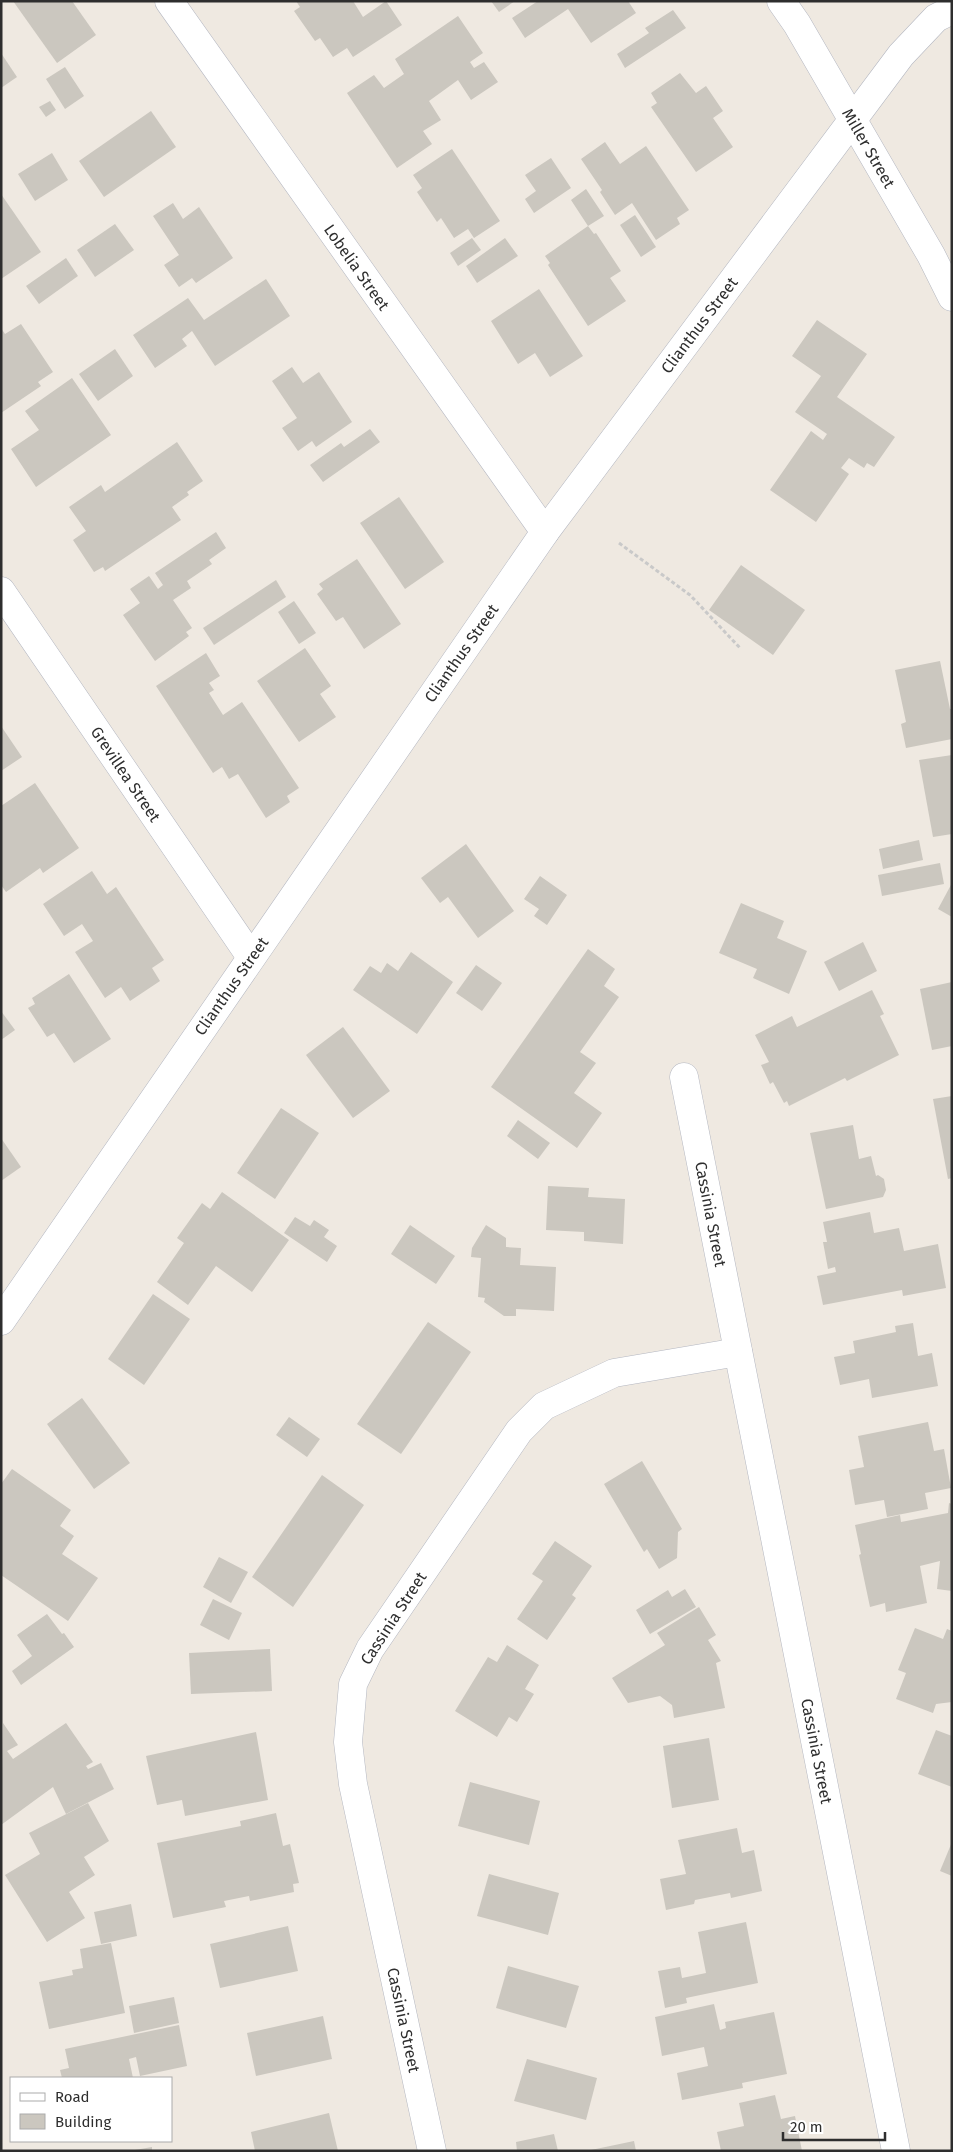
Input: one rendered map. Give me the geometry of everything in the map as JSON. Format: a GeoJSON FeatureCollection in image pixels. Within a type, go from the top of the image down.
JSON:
{"type":"FeatureCollection","features":[{"type":"Feature","properties":{"kind":"street","name":"Lobelia Street"},"geometry":{"type":"LineString","coordinates":[[169,1],[545,532]]}},
{"type":"Feature","properties":{"kind":"street","name":"Miller Street"},"geometry":{"type":"LineString","coordinates":[[781,1],[797,24],[931,255],[952,297]]}},
{"type":"Feature","properties":{"kind":"street","name":"Clianthus Street"},"geometry":{"type":"LineString","coordinates":[[1,1320],[545,532],[901,55],[936,18],[952,10]]}},
{"type":"Feature","properties":{"kind":"street","name":"Grevillea Street"},"geometry":{"type":"LineString","coordinates":[[1,591],[251,957]]}},
{"type":"Feature","properties":{"kind":"street","name":"Cassinia Street"},"geometry":{"type":"LineString","coordinates":[[684,1077],[896,2151]]}},
{"type":"Feature","properties":{"kind":"street","name":"Cassinia Street"},"geometry":{"type":"LineString","coordinates":[[432,2151],[353,1784],[348,1742],[353,1684],[370,1649],[519,1431],[544,1406],[614,1373],[738,1352]]}},
{"type":"Feature","properties":{"kind":"path"},"geometry":{"type":"LineString","coordinates":[[619,543],[690,596],[741,649]]}},
{"type":"Feature","properties":{"kind":"building"},"geometry":{"type":"Polygon","coordinates":[[[13,1],[72,1],[96,35],[57,63],[13,1]]]}},
{"type":"Feature","properties":{"kind":"building"},"geometry":{"type":"Polygon","coordinates":[[[296,1],[353,1],[363,17],[386,1],[402,25],[353,57],[347,48],[333,57],[320,38],[315,41],[294,11],[300,7],[296,1]]]}},
{"type":"Feature","properties":{"kind":"building"},"geometry":{"type":"Polygon","coordinates":[[[491,1],[515,1],[499,12],[491,1]]]}},
{"type":"Feature","properties":{"kind":"building"},"geometry":{"type":"Polygon","coordinates":[[[538,1],[628,1],[636,13],[591,43],[568,9],[525,38],[512,18],[538,1]]]}},
{"type":"Feature","properties":{"kind":"building"},"geometry":{"type":"Polygon","coordinates":[[[673,10],[686,28],[625,68],[617,54],[649,33],[645,28],[673,10]]]}},
{"type":"Feature","properties":{"kind":"building"},"geometry":{"type":"Polygon","coordinates":[[[458,16],[483,53],[470,62],[474,68],[484,62],[498,82],[471,100],[458,80],[429,101],[441,120],[423,131],[432,144],[397,168],[347,93],[374,75],[384,88],[404,74],[395,59],[458,16]]]}},
{"type":"Feature","properties":{"kind":"building"},"geometry":{"type":"Polygon","coordinates":[[[1,53],[17,77],[1,88],[1,53]]]}},
{"type":"Feature","properties":{"kind":"building"},"geometry":{"type":"Polygon","coordinates":[[[65,67],[84,96],[65,109],[46,79],[65,67]]]}},
{"type":"Feature","properties":{"kind":"building"},"geometry":{"type":"Polygon","coordinates":[[[680,73],[696,93],[706,86],[723,111],[713,118],[733,147],[696,172],[651,107],[657,103],[651,93],[680,73]]]}},
{"type":"Feature","properties":{"kind":"building"},"geometry":{"type":"Polygon","coordinates":[[[50,101],[56,110],[46,117],[39,107],[50,101]]]}},
{"type":"Feature","properties":{"kind":"building"},"geometry":{"type":"Polygon","coordinates":[[[151,111],[176,147],[104,197],[79,161],[151,111]]]}},
{"type":"Feature","properties":{"kind":"building"},"geometry":{"type":"Polygon","coordinates":[[[605,142],[620,164],[646,146],[689,210],[677,218],[680,224],[656,240],[632,203],[615,215],[600,192],[602,190],[581,159],[605,142]]]}},
{"type":"Feature","properties":{"kind":"building"},"geometry":{"type":"Polygon","coordinates":[[[452,149],[500,221],[474,238],[468,229],[454,238],[441,218],[437,222],[417,192],[422,188],[413,175],[452,149]]]}},
{"type":"Feature","properties":{"kind":"building"},"geometry":{"type":"Polygon","coordinates":[[[52,153],[68,180],[35,201],[18,174],[52,153]]]}},
{"type":"Feature","properties":{"kind":"building"},"geometry":{"type":"Polygon","coordinates":[[[551,158],[571,188],[534,213],[525,199],[536,191],[525,175],[551,158]]]}},
{"type":"Feature","properties":{"kind":"building"},"geometry":{"type":"Polygon","coordinates":[[[586,189],[604,216],[588,226],[571,200],[586,189]]]}},
{"type":"Feature","properties":{"kind":"building"},"geometry":{"type":"Polygon","coordinates":[[[1,194],[41,252],[1,279],[1,194]]]}},
{"type":"Feature","properties":{"kind":"building"},"geometry":{"type":"Polygon","coordinates":[[[173,203],[183,219],[199,207],[233,258],[196,283],[192,278],[179,287],[164,265],[179,255],[153,216],[173,203]]]}},
{"type":"Feature","properties":{"kind":"building"},"geometry":{"type":"Polygon","coordinates":[[[635,215],[656,247],[641,257],[620,225],[635,215]]]}},
{"type":"Feature","properties":{"kind":"building"},"geometry":{"type":"Polygon","coordinates":[[[115,224],[134,250],[95,277],[77,250],[115,224]]]}},
{"type":"Feature","properties":{"kind":"building"},"geometry":{"type":"Polygon","coordinates":[[[588,226],[594,234],[596,233],[621,271],[610,278],[626,301],[588,326],[548,265],[550,263],[545,256],[588,226]]]}},
{"type":"Feature","properties":{"kind":"building"},"geometry":{"type":"Polygon","coordinates":[[[472,238],[481,250],[458,266],[450,253],[472,238]]]}},
{"type":"Feature","properties":{"kind":"building"},"geometry":{"type":"Polygon","coordinates":[[[505,238],[518,256],[477,283],[466,266],[505,238]]]}},
{"type":"Feature","properties":{"kind":"building"},"geometry":{"type":"Polygon","coordinates":[[[66,258],[78,276],[39,304],[26,286],[66,258]]]}},
{"type":"Feature","properties":{"kind":"building"},"geometry":{"type":"Polygon","coordinates":[[[266,279],[290,316],[215,366],[192,331],[182,339],[187,346],[155,368],[133,335],[188,298],[204,320],[266,279]]]}},
{"type":"Feature","properties":{"kind":"building"},"geometry":{"type":"Polygon","coordinates":[[[539,289],[583,356],[550,377],[535,353],[518,364],[491,321],[539,289]]]}},
{"type":"Feature","properties":{"kind":"building"},"geometry":{"type":"Polygon","coordinates":[[[817,320],[867,354],[837,397],[895,437],[874,467],[867,463],[864,468],[849,458],[841,468],[849,474],[816,522],[770,490],[811,431],[823,440],[827,434],[795,412],[821,376],[792,356],[817,320]]]}},
{"type":"Feature","properties":{"kind":"building"},"geometry":{"type":"Polygon","coordinates":[[[21,324],[53,372],[38,382],[41,386],[1,413],[1,328],[5,334],[21,324]]]}},
{"type":"Feature","properties":{"kind":"building"},"geometry":{"type":"Polygon","coordinates":[[[115,349],[133,376],[98,401],[79,374],[115,349]]]}},
{"type":"Feature","properties":{"kind":"building"},"geometry":{"type":"Polygon","coordinates":[[[292,367],[303,383],[319,372],[352,422],[316,447],[312,441],[298,451],[282,428],[297,418],[272,381],[292,367]]]}},
{"type":"Feature","properties":{"kind":"building"},"geometry":{"type":"Polygon","coordinates":[[[72,378],[111,435],[36,487],[11,449],[39,430],[25,411],[72,378]]]}},
{"type":"Feature","properties":{"kind":"building"},"geometry":{"type":"Polygon","coordinates":[[[370,429],[380,442],[323,482],[310,465],[341,443],[344,447],[370,429]]]}},
{"type":"Feature","properties":{"kind":"building"},"geometry":{"type":"Polygon","coordinates":[[[177,442],[203,481],[187,492],[189,495],[172,507],[181,520],[105,571],[103,567],[94,572],[73,540],[86,531],[69,507],[101,485],[105,492],[177,442]]]}},
{"type":"Feature","properties":{"kind":"building"},"geometry":{"type":"Polygon","coordinates":[[[399,497],[444,562],[405,589],[360,523],[399,497]]]}},
{"type":"Feature","properties":{"kind":"building"},"geometry":{"type":"Polygon","coordinates":[[[216,532],[226,548],[209,560],[212,564],[187,581],[191,588],[173,600],[192,628],[186,632],[189,636],[155,661],[123,615],[140,603],[130,589],[149,576],[158,589],[163,585],[155,573],[216,532]]]}},
{"type":"Feature","properties":{"kind":"building"},"geometry":{"type":"Polygon","coordinates":[[[357,559],[401,624],[364,649],[343,617],[336,621],[317,594],[323,589],[319,584],[357,559]]]}},
{"type":"Feature","properties":{"kind":"building"},"geometry":{"type":"Polygon","coordinates":[[[741,565],[805,610],[773,655],[709,610],[741,565]]]}},
{"type":"Feature","properties":{"kind":"building"},"geometry":{"type":"Polygon","coordinates":[[[276,580],[286,597],[214,645],[203,628],[276,580]]]}},
{"type":"Feature","properties":{"kind":"building"},"geometry":{"type":"Polygon","coordinates":[[[294,601],[316,633],[299,644],[278,612],[294,601]]]}},
{"type":"Feature","properties":{"kind":"building"},"geometry":{"type":"Polygon","coordinates":[[[305,648],[331,686],[320,694],[336,717],[299,742],[257,681],[305,648]]]}},
{"type":"Feature","properties":{"kind":"building"},"geometry":{"type":"Polygon","coordinates":[[[206,653],[220,676],[209,683],[214,690],[209,693],[223,715],[242,702],[299,788],[287,796],[290,802],[266,818],[238,774],[229,779],[222,767],[213,773],[156,686],[206,653]]]}},
{"type":"Feature","properties":{"kind":"building"},"geometry":{"type":"Polygon","coordinates":[[[940,661],[950,709],[952,709],[952,739],[906,748],[901,724],[906,722],[895,670],[940,661]]]}},
{"type":"Feature","properties":{"kind":"building"},"geometry":{"type":"Polygon","coordinates":[[[1,726],[22,757],[1,771],[1,726]]]}},
{"type":"Feature","properties":{"kind":"building"},"geometry":{"type":"Polygon","coordinates":[[[952,755],[952,834],[933,837],[919,760],[952,755]]]}},
{"type":"Feature","properties":{"kind":"building"},"geometry":{"type":"Polygon","coordinates":[[[35,783],[79,848],[43,873],[40,868],[6,892],[1,885],[1,806],[35,783]]]}},
{"type":"Feature","properties":{"kind":"building"},"geometry":{"type":"Polygon","coordinates":[[[919,840],[923,860],[883,869],[879,849],[919,840]]]}},
{"type":"Feature","properties":{"kind":"building"},"geometry":{"type":"Polygon","coordinates":[[[466,844],[514,911],[478,938],[448,897],[440,903],[421,878],[466,844]]]}},
{"type":"Feature","properties":{"kind":"building"},"geometry":{"type":"Polygon","coordinates":[[[940,863],[944,884],[882,896],[878,875],[940,863]]]}},
{"type":"Feature","properties":{"kind":"building"},"geometry":{"type":"Polygon","coordinates":[[[92,871],[107,894],[116,887],[164,960],[152,968],[160,981],[130,1001],[121,987],[105,998],[75,952],[93,941],[82,924],[64,936],[43,904],[92,871]]]}},
{"type":"Feature","properties":{"kind":"building"},"geometry":{"type":"Polygon","coordinates":[[[540,876],[567,895],[547,925],[534,916],[539,909],[524,899],[540,876]]]}},
{"type":"Feature","properties":{"kind":"building"},"geometry":{"type":"Polygon","coordinates":[[[952,883],[952,917],[938,909],[952,883]]]}},
{"type":"Feature","properties":{"kind":"building"},"geometry":{"type":"Polygon","coordinates":[[[741,903],[784,921],[777,938],[807,951],[789,994],[753,978],[757,969],[719,953],[741,903]]]}},
{"type":"Feature","properties":{"kind":"building"},"geometry":{"type":"Polygon","coordinates":[[[863,942],[877,971],[839,991],[824,962],[863,942]]]}},
{"type":"Feature","properties":{"kind":"building"},"geometry":{"type":"Polygon","coordinates":[[[588,949],[615,969],[604,986],[619,997],[580,1052],[596,1063],[574,1093],[602,1113],[577,1148],[491,1087],[588,949]]]}},
{"type":"Feature","properties":{"kind":"building"},"geometry":{"type":"Polygon","coordinates":[[[411,952],[453,982],[417,1034],[353,990],[370,966],[381,973],[387,963],[398,971],[411,952]]]}},
{"type":"Feature","properties":{"kind":"building"},"geometry":{"type":"Polygon","coordinates":[[[476,965],[502,983],[482,1011],[456,993],[476,965]]]}},
{"type":"Feature","properties":{"kind":"building"},"geometry":{"type":"Polygon","coordinates":[[[69,974],[111,1039],[74,1063],[54,1033],[47,1037],[28,1008],[35,1004],[32,998],[69,974]]]}},
{"type":"Feature","properties":{"kind":"building"},"geometry":{"type":"Polygon","coordinates":[[[952,982],[952,1046],[932,1050],[920,989],[952,982]]]}},
{"type":"Feature","properties":{"kind":"building"},"geometry":{"type":"Polygon","coordinates":[[[872,990],[884,1014],[880,1016],[899,1055],[847,1081],[845,1078],[789,1106],[787,1101],[784,1103],[773,1082],[770,1084],[761,1065],[769,1062],[755,1035],[792,1016],[797,1027],[872,990]]]}},
{"type":"Feature","properties":{"kind":"building"},"geometry":{"type":"Polygon","coordinates":[[[1,1011],[15,1030],[1,1040],[1,1011]]]}},
{"type":"Feature","properties":{"kind":"building"},"geometry":{"type":"Polygon","coordinates":[[[343,1027],[390,1091],[353,1118],[306,1055],[343,1027]]]}},
{"type":"Feature","properties":{"kind":"building"},"geometry":{"type":"Polygon","coordinates":[[[952,1096],[952,1178],[948,1179],[933,1099],[952,1096]]]}},
{"type":"Feature","properties":{"kind":"building"},"geometry":{"type":"Polygon","coordinates":[[[281,1108],[319,1133],[275,1199],[237,1173],[281,1108]]]}},
{"type":"Feature","properties":{"kind":"building"},"geometry":{"type":"Polygon","coordinates":[[[518,1120],[550,1143],[538,1159],[507,1136],[518,1120]]]}},
{"type":"Feature","properties":{"kind":"building"},"geometry":{"type":"Polygon","coordinates":[[[853,1125],[859,1159],[871,1156],[876,1176],[878,1175],[884,1179],[886,1190],[883,1197],[826,1209],[810,1133],[853,1125]]]}},
{"type":"Feature","properties":{"kind":"building"},"geometry":{"type":"Polygon","coordinates":[[[1,1138],[21,1167],[1,1181],[1,1138]]]}},
{"type":"Feature","properties":{"kind":"building"},"geometry":{"type":"Polygon","coordinates":[[[548,1186],[589,1188],[588,1197],[625,1199],[623,1244],[584,1241],[584,1232],[546,1230],[548,1186]]]}},
{"type":"Feature","properties":{"kind":"building"},"geometry":{"type":"Polygon","coordinates":[[[222,1192],[289,1240],[252,1292],[216,1266],[188,1305],[157,1282],[184,1243],[177,1238],[202,1203],[210,1209],[222,1192]]]}},
{"type":"Feature","properties":{"kind":"building"},"geometry":{"type":"Polygon","coordinates":[[[870,1212],[874,1233],[899,1228],[904,1251],[938,1244],[946,1288],[903,1296],[902,1290],[823,1305],[817,1276],[836,1272],[835,1267],[828,1269],[823,1242],[827,1242],[823,1222],[870,1212]]]}},
{"type":"Feature","properties":{"kind":"building"},"geometry":{"type":"Polygon","coordinates":[[[295,1217],[310,1226],[314,1220],[329,1230],[324,1237],[337,1246],[327,1262],[284,1233],[295,1217]]]}},
{"type":"Feature","properties":{"kind":"building"},"geometry":{"type":"Polygon","coordinates":[[[410,1225],[455,1256],[436,1284],[391,1254],[410,1225]]]}},
{"type":"Feature","properties":{"kind":"building"},"geometry":{"type":"Polygon","coordinates":[[[486,1225],[506,1238],[506,1247],[521,1248],[520,1265],[556,1267],[554,1311],[516,1309],[516,1316],[504,1316],[484,1302],[485,1298],[478,1297],[481,1258],[471,1257],[472,1248],[486,1225]]]}},
{"type":"Feature","properties":{"kind":"building"},"geometry":{"type":"Polygon","coordinates":[[[153,1294],[190,1319],[144,1385],[108,1359],[153,1294]]]}},
{"type":"Feature","properties":{"kind":"building"},"geometry":{"type":"Polygon","coordinates":[[[428,1322],[471,1352],[401,1454],[357,1424],[428,1322]]]}},
{"type":"Feature","properties":{"kind":"building"},"geometry":{"type":"Polygon","coordinates":[[[913,1323],[918,1356],[932,1353],[938,1386],[872,1398],[869,1379],[840,1385],[834,1357],[855,1353],[853,1341],[896,1332],[895,1326],[913,1323]]]}},
{"type":"Feature","properties":{"kind":"building"},"geometry":{"type":"Polygon","coordinates":[[[82,1398],[130,1463],[94,1489],[47,1424],[82,1398]]]}},
{"type":"Feature","properties":{"kind":"building"},"geometry":{"type":"Polygon","coordinates":[[[289,1417],[320,1439],[307,1457],[276,1435],[289,1417]]]}},
{"type":"Feature","properties":{"kind":"building"},"geometry":{"type":"Polygon","coordinates":[[[928,1422],[934,1451],[944,1449],[951,1488],[925,1493],[928,1509],[887,1517],[884,1500],[855,1505],[849,1470],[864,1467],[858,1436],[928,1422]]]}},
{"type":"Feature","properties":{"kind":"building"},"geometry":{"type":"Polygon","coordinates":[[[642,1461],[682,1529],[678,1532],[677,1558],[659,1569],[647,1549],[644,1552],[604,1484],[642,1461]]]}},
{"type":"Feature","properties":{"kind":"building"},"geometry":{"type":"Polygon","coordinates":[[[12,1469],[71,1510],[60,1526],[74,1536],[62,1554],[98,1578],[68,1621],[1,1575],[1,1484],[12,1469]]]}},
{"type":"Feature","properties":{"kind":"building"},"geometry":{"type":"Polygon","coordinates":[[[322,1475],[364,1505],[293,1607],[252,1577],[322,1475]]]}},
{"type":"Feature","properties":{"kind":"building"},"geometry":{"type":"Polygon","coordinates":[[[949,1503],[952,1504],[952,1591],[937,1589],[940,1561],[920,1566],[927,1603],[886,1612],[885,1603],[870,1607],[855,1525],[900,1515],[901,1522],[948,1513],[949,1503]]]}},
{"type":"Feature","properties":{"kind":"building"},"geometry":{"type":"Polygon","coordinates":[[[555,1541],[592,1566],[572,1595],[576,1598],[547,1640],[517,1619],[543,1581],[532,1574],[555,1541]]]}},
{"type":"Feature","properties":{"kind":"building"},"geometry":{"type":"Polygon","coordinates":[[[219,1557],[248,1572],[231,1603],[203,1587],[219,1557]]]}},
{"type":"Feature","properties":{"kind":"building"},"geometry":{"type":"Polygon","coordinates":[[[685,1589],[696,1607],[650,1634],[636,1610],[668,1590],[672,1597],[685,1589]]]}},
{"type":"Feature","properties":{"kind":"building"},"geometry":{"type":"Polygon","coordinates":[[[213,1599],[242,1613],[229,1640],[200,1625],[213,1599]]]}},
{"type":"Feature","properties":{"kind":"building"},"geometry":{"type":"Polygon","coordinates":[[[699,1607],[716,1635],[708,1640],[721,1661],[716,1663],[725,1708],[674,1718],[672,1705],[660,1696],[628,1703],[612,1678],[665,1645],[657,1633],[699,1607]]]}},
{"type":"Feature","properties":{"kind":"building"},"geometry":{"type":"Polygon","coordinates":[[[47,1614],[74,1647],[21,1685],[12,1671],[32,1656],[17,1635],[47,1614]]]}},
{"type":"Feature","properties":{"kind":"building"},"geometry":{"type":"Polygon","coordinates":[[[915,1628],[943,1639],[947,1629],[952,1631],[952,1702],[936,1704],[933,1713],[896,1699],[906,1673],[898,1670],[915,1628]]]}},
{"type":"Feature","properties":{"kind":"building"},"geometry":{"type":"Polygon","coordinates":[[[507,1645],[539,1665],[525,1689],[534,1694],[517,1722],[509,1717],[497,1737],[455,1711],[488,1657],[497,1662],[507,1645]]]}},
{"type":"Feature","properties":{"kind":"building"},"geometry":{"type":"Polygon","coordinates":[[[270,1649],[272,1691],[191,1694],[189,1653],[270,1649]]]}},
{"type":"Feature","properties":{"kind":"building"},"geometry":{"type":"Polygon","coordinates":[[[3,1723],[18,1745],[7,1751],[13,1759],[66,1723],[93,1762],[86,1766],[88,1769],[101,1763],[114,1789],[66,1814],[53,1787],[1,1825],[3,1723]]]}},
{"type":"Feature","properties":{"kind":"building"},"geometry":{"type":"Polygon","coordinates":[[[936,1730],[952,1736],[952,1787],[918,1774],[936,1730]]]}},
{"type":"Feature","properties":{"kind":"building"},"geometry":{"type":"Polygon","coordinates":[[[256,1732],[268,1800],[185,1816],[182,1800],[157,1805],[146,1756],[256,1732]]]}},
{"type":"Feature","properties":{"kind":"building"},"geometry":{"type":"Polygon","coordinates":[[[709,1738],[719,1800],[672,1808],[663,1746],[709,1738]]]}},
{"type":"Feature","properties":{"kind":"building"},"geometry":{"type":"Polygon","coordinates":[[[470,1782],[540,1801],[529,1845],[458,1826],[470,1782]]]}},
{"type":"Feature","properties":{"kind":"building"},"geometry":{"type":"Polygon","coordinates":[[[88,1803],[109,1841],[84,1857],[95,1875],[69,1892],[85,1918],[47,1942],[5,1875],[40,1854],[29,1833],[88,1803]]]}},
{"type":"Feature","properties":{"kind":"building"},"geometry":{"type":"Polygon","coordinates":[[[276,1813],[283,1846],[290,1844],[299,1883],[293,1884],[294,1892],[250,1901],[249,1896],[224,1901],[226,1907],[173,1918],[157,1843],[241,1826],[240,1821],[276,1813]]]}},
{"type":"Feature","properties":{"kind":"building"},"geometry":{"type":"Polygon","coordinates":[[[737,1828],[742,1853],[754,1850],[762,1891],[731,1898],[730,1893],[695,1900],[694,1904],[666,1910],[660,1879],[686,1874],[678,1840],[737,1828]]]}},
{"type":"Feature","properties":{"kind":"building"},"geometry":{"type":"Polygon","coordinates":[[[952,1842],[952,1876],[940,1871],[952,1842]]]}},
{"type":"Feature","properties":{"kind":"building"},"geometry":{"type":"Polygon","coordinates":[[[489,1874],[559,1893],[548,1935],[477,1916],[489,1874]]]}},
{"type":"Feature","properties":{"kind":"building"},"geometry":{"type":"Polygon","coordinates":[[[131,1904],[137,1936],[101,1944],[94,1912],[131,1904]]]}},
{"type":"Feature","properties":{"kind":"building"},"geometry":{"type":"Polygon","coordinates":[[[746,1922],[758,1983],[686,1998],[687,2003],[665,2008],[658,1971],[680,1967],[682,1978],[706,1973],[698,1932],[746,1922]]]}},
{"type":"Feature","properties":{"kind":"building"},"geometry":{"type":"Polygon","coordinates":[[[288,1926],[298,1971],[220,1988],[210,1944],[288,1926]]]}},
{"type":"Feature","properties":{"kind":"building"},"geometry":{"type":"Polygon","coordinates":[[[111,1943],[125,2013],[49,2029],[39,1982],[73,1975],[72,1970],[83,1968],[80,1949],[111,1943]]]}},
{"type":"Feature","properties":{"kind":"building"},"geometry":{"type":"Polygon","coordinates":[[[508,1966],[579,1986],[566,2028],[496,2008],[508,1966]]]}},
{"type":"Feature","properties":{"kind":"building"},"geometry":{"type":"Polygon","coordinates":[[[174,1997],[179,2023],[134,2033],[129,2006],[174,1997]]]}},
{"type":"Feature","properties":{"kind":"building"},"geometry":{"type":"Polygon","coordinates":[[[714,2004],[720,2030],[726,2028],[725,2022],[774,2012],[787,2074],[742,2083],[743,2088],[682,2100],[677,2073],[708,2066],[704,2047],[662,2056],[655,2017],[714,2004]]]}},
{"type":"Feature","properties":{"kind":"building"},"geometry":{"type":"Polygon","coordinates":[[[323,2016],[332,2059],[256,2076],[247,2033],[323,2016]]]}},
{"type":"Feature","properties":{"kind":"building"},"geometry":{"type":"Polygon","coordinates":[[[179,2025],[187,2066],[140,2076],[136,2057],[129,2059],[133,2077],[62,2077],[60,2070],[69,2068],[65,2049],[179,2025]]]}},
{"type":"Feature","properties":{"kind":"building"},"geometry":{"type":"Polygon","coordinates":[[[527,2059],[597,2078],[586,2120],[514,2101],[527,2059]]]}},
{"type":"Feature","properties":{"kind":"building"},"geometry":{"type":"Polygon","coordinates":[[[775,2095],[781,2119],[795,2116],[802,2151],[721,2151],[717,2132],[744,2126],[739,2103],[775,2095]]]}},
{"type":"Feature","properties":{"kind":"building"},"geometry":{"type":"Polygon","coordinates":[[[329,2113],[338,2151],[255,2151],[251,2132],[329,2113]]]}},
{"type":"Feature","properties":{"kind":"building"},"geometry":{"type":"Polygon","coordinates":[[[554,2134],[558,2151],[517,2151],[516,2142],[554,2134]]]}},
{"type":"Feature","properties":{"kind":"building"},"geometry":{"type":"Polygon","coordinates":[[[634,2141],[636,2151],[591,2151],[591,2150],[634,2141]]]}},
{"type":"Feature","properties":{"kind":"building"},"geometry":{"type":"Polygon","coordinates":[[[152,2147],[152,2151],[135,2151],[135,2150],[152,2147]]]}}]}
